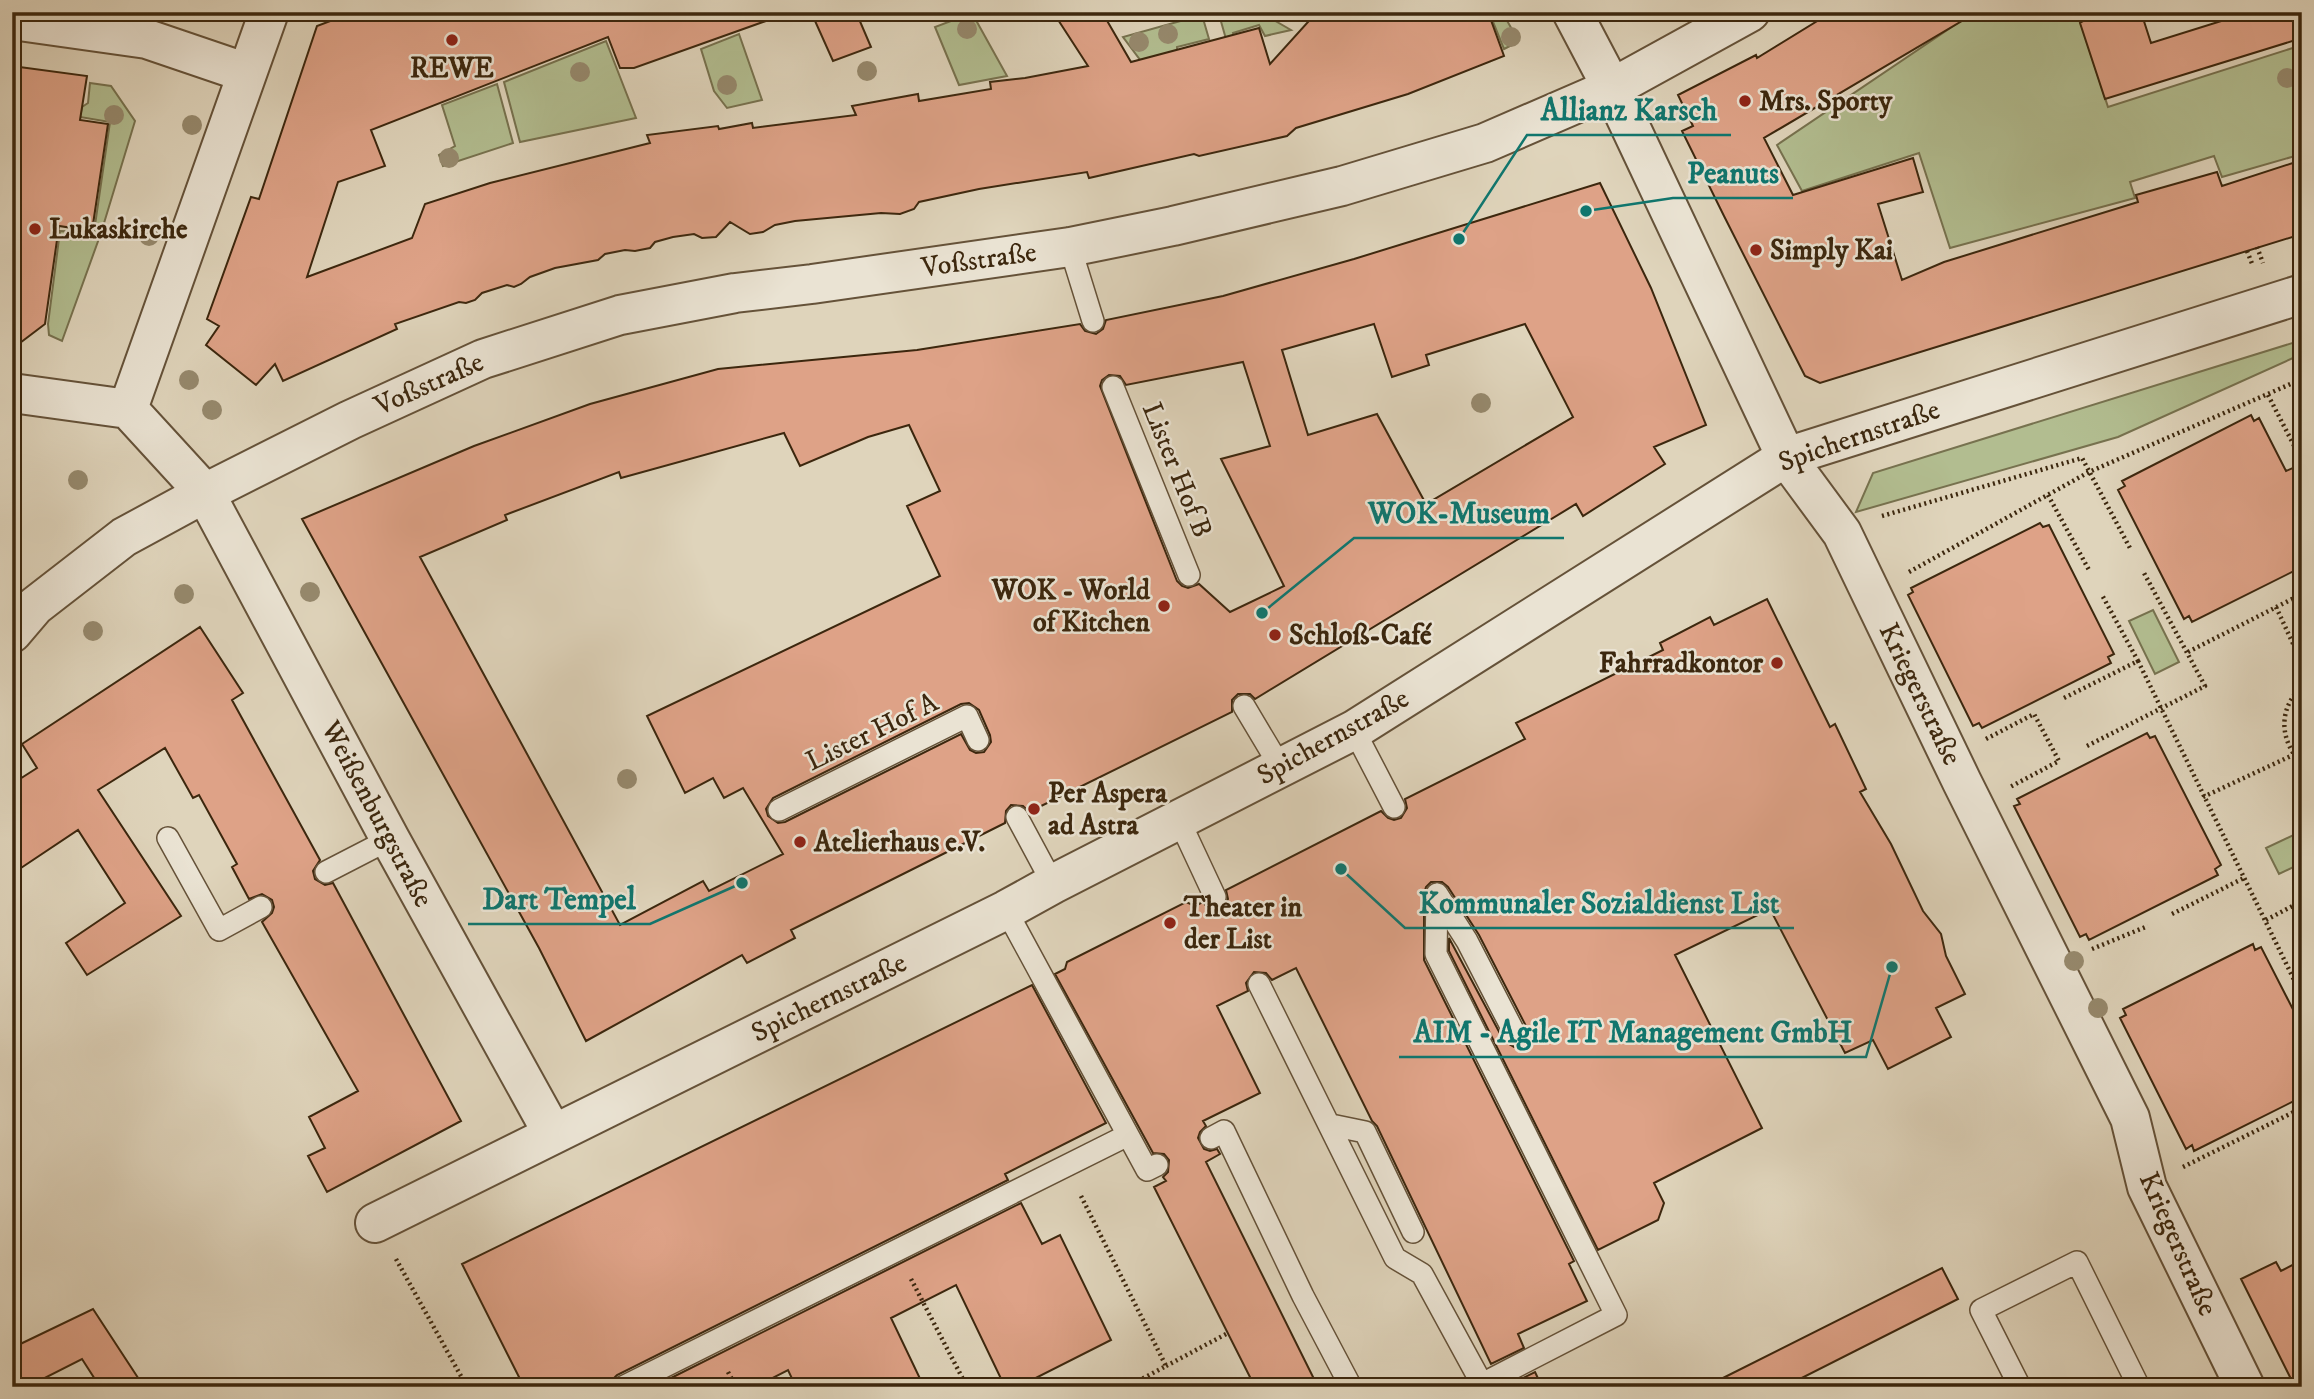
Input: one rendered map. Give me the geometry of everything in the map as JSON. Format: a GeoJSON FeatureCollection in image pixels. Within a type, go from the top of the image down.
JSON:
{"type":"FeatureCollection","features":[{"type":"Feature","properties":{"kind":"street"},"geometry":{"type":"LineString","coordinates":[[12,393],[128,409],[269,12]]}},
{"type":"Feature","properties":{"kind":"street","name":"Kriegerstraße"},"geometry":{"type":"LineString","coordinates":[[1572,12],[1612,89],[1786,457],[1842,533],[1962,782],[2130,1118],[2147,1186],[2245,1387]]}},
{"type":"Feature","properties":{"kind":"street","name":"Voßstraße"},"geometry":{"type":"LineString","coordinates":[[12,633],[35,606],[124,537],[350,420],[483,359],[620,315],[735,293],[839,281],[1070,247],[1342,187],[1485,143],[1612,89],[1750,12]]}},
{"type":"Feature","properties":{"kind":"street"},"geometry":{"type":"LineString","coordinates":[[12,20],[146,39],[247,73]]}},
{"type":"Feature","properties":{"kind":"street","name":"Spichernstraße"},"geometry":{"type":"LineString","coordinates":[[375,1223],[1006,910],[1354,730],[1786,457],[2302,294]]}},
{"type":"Feature","properties":{"kind":"street","name":"Weißenburgstraße"},"geometry":{"type":"LineString","coordinates":[[128,409],[205,493],[390,839],[553,1134]]}},
{"type":"Feature","properties":{"kind":"lane"},"geometry":{"type":"LineString","coordinates":[[1070,247],[1093,321]]}},
{"type":"Feature","properties":{"kind":"lane","name":"Lister Hof B"},"geometry":{"type":"LineString","coordinates":[[1113,387],[1189,575]]}},
{"type":"Feature","properties":{"kind":"lane"},"geometry":{"type":"LineString","coordinates":[[1244,706],[1282,768]]}},
{"type":"Feature","properties":{"kind":"lane","name":"Lister Hof A"},"geometry":{"type":"LineString","coordinates":[[779,810],[967,716],[978,740]]}},
{"type":"Feature","properties":{"kind":"lane"},"geometry":{"type":"LineString","coordinates":[[1354,730],[1394,807]]}},
{"type":"Feature","properties":{"kind":"lane"},"geometry":{"type":"LineString","coordinates":[[1017,817],[1053,884]]}},
{"type":"Feature","properties":{"kind":"lane"},"geometry":{"type":"LineString","coordinates":[[1179,820],[1215,897]]}},
{"type":"Feature","properties":{"kind":"lane"},"geometry":{"type":"LineString","coordinates":[[169,838],[219,930],[261,907]]}},
{"type":"Feature","properties":{"kind":"lane"},"geometry":{"type":"LineString","coordinates":[[326,872],[390,839]]}},
{"type":"Feature","properties":{"kind":"lane"},"geometry":{"type":"LineString","coordinates":[[1259,984],[1395,1258],[1422,1274],[1482,1384],[1616,1315],[1436,954],[1437,894],[1467,941],[1515,1034]]}},
{"type":"Feature","properties":{"kind":"lane"},"geometry":{"type":"LineString","coordinates":[[1006,910],[1147,1170],[1157,1165]]}},
{"type":"Feature","properties":{"kind":"lane"},"geometry":{"type":"LineString","coordinates":[[1331,1125],[1365,1132],[1413,1232]]}},
{"type":"Feature","properties":{"kind":"lane"},"geometry":{"type":"LineString","coordinates":[[1212,1138],[1224,1131],[1350,1387]]}},
{"type":"Feature","properties":{"kind":"lane"},"geometry":{"type":"LineString","coordinates":[[623,1387],[1128,1135]]}},
{"type":"Feature","properties":{"kind":"lane"},"geometry":{"type":"LineString","coordinates":[[2020,1387],[1982,1310],[2077,1262],[2139,1387]]}},
{"type":"Feature","properties":{"kind":"path"},"geometry":{"type":"LineString","coordinates":[[1910,572],[2089,472],[2302,379]]}},
{"type":"Feature","properties":{"kind":"path"},"geometry":{"type":"LineString","coordinates":[[2268,395],[2302,461]]}},
{"type":"Feature","properties":{"kind":"path"},"geometry":{"type":"LineString","coordinates":[[1842,533],[1881,516],[2082,457],[2131,550]]}},
{"type":"Feature","properties":{"kind":"path"},"geometry":{"type":"LineString","coordinates":[[2048,495],[2089,570]]}},
{"type":"Feature","properties":{"kind":"path"},"geometry":{"type":"LineString","coordinates":[[2087,746],[2204,685],[2144,573]]}},
{"type":"Feature","properties":{"kind":"path"},"geometry":{"type":"LineString","coordinates":[[2102,594],[2138,661],[2302,996]]}},
{"type":"Feature","properties":{"kind":"path"},"geometry":{"type":"LineString","coordinates":[[2188,652],[2302,594]]}},
{"type":"Feature","properties":{"kind":"path"},"geometry":{"type":"LineString","coordinates":[[2276,607],[2302,663]]}},
{"type":"Feature","properties":{"kind":"path"},"geometry":{"type":"LineString","coordinates":[[2064,698],[2138,661]]}},
{"type":"Feature","properties":{"kind":"path"},"geometry":{"type":"LineString","coordinates":[[2302,686],[2292,697],[2283,719],[2287,744],[2302,764]]}},
{"type":"Feature","properties":{"kind":"path"},"geometry":{"type":"LineString","coordinates":[[2002,730],[2037,712],[2061,760],[2024,779]]}},
{"type":"Feature","properties":{"kind":"path"},"geometry":{"type":"LineString","coordinates":[[2203,797],[2293,755]]}},
{"type":"Feature","properties":{"kind":"path"},"geometry":{"type":"LineString","coordinates":[[2172,914],[2245,878]]}},
{"type":"Feature","properties":{"kind":"path"},"geometry":{"type":"LineString","coordinates":[[2266,920],[2302,901]]}},
{"type":"Feature","properties":{"kind":"path"},"geometry":{"type":"LineString","coordinates":[[2085,952],[2148,926]]}},
{"type":"Feature","properties":{"kind":"path"},"geometry":{"type":"LineString","coordinates":[[2202,1157],[2302,1108]]}},
{"type":"Feature","properties":{"kind":"path"},"geometry":{"type":"LineString","coordinates":[[1092,1217],[1166,1366]]}},
{"type":"Feature","properties":{"kind":"path"},"geometry":{"type":"LineString","coordinates":[[375,1223],[467,1387]]}},
{"type":"Feature","properties":{"kind":"path"},"geometry":{"type":"LineString","coordinates":[[896,1250],[967,1387]]}},
{"type":"Feature","properties":{"kind":"path"},"geometry":{"type":"LineString","coordinates":[[1127,1387],[1228,1333]]}},
{"type":"Feature","properties":{"kind":"path"},"geometry":{"type":"LineString","coordinates":[[2279,1387],[2302,1375]]}},
{"type":"Feature","properties":{"kind":"green space"},"geometry":{"type":"Polygon","coordinates":[[[1238,12],[1260,12],[1291,30],[1265,36],[1259,25],[1233,33],[1236,44],[1228,46],[1220,18],[1238,12]]]}},
{"type":"Feature","properties":{"kind":"green space"},"geometry":{"type":"Polygon","coordinates":[[[1489,12],[1502,12],[1517,38],[1514,44],[1504,49],[1489,12]]]}},
{"type":"Feature","properties":{"kind":"green space"},"geometry":{"type":"Polygon","coordinates":[[[1974,12],[2077,12],[2108,107],[2302,45],[2302,154],[2222,177],[2214,156],[2130,182],[2135,198],[1950,248],[1919,153],[1802,191],[1777,145],[1974,12]]]}},
{"type":"Feature","properties":{"kind":"green space"},"geometry":{"type":"Polygon","coordinates":[[[972,13],[1007,76],[959,85],[935,27],[972,13]]]}},
{"type":"Feature","properties":{"kind":"green space"},"geometry":{"type":"Polygon","coordinates":[[[1202,15],[1209,39],[1177,47],[1177,60],[1147,69],[1123,37],[1202,15]]]}},
{"type":"Feature","properties":{"kind":"green space"},"geometry":{"type":"Polygon","coordinates":[[[739,34],[762,100],[727,108],[714,91],[701,49],[739,34]]]}},
{"type":"Feature","properties":{"kind":"green space"},"geometry":{"type":"Polygon","coordinates":[[[606,41],[636,118],[520,142],[504,82],[606,41]]]}},
{"type":"Feature","properties":{"kind":"green space"},"geometry":{"type":"Polygon","coordinates":[[[90,83],[111,86],[135,121],[101,233],[62,341],[49,335],[48,324],[60,231],[94,232],[110,122],[80,117],[82,107],[88,103],[90,83]]]}},
{"type":"Feature","properties":{"kind":"green space"},"geometry":{"type":"Polygon","coordinates":[[[497,84],[513,143],[443,166],[439,155],[455,146],[442,105],[497,84]]]}},
{"type":"Feature","properties":{"kind":"green space"},"geometry":{"type":"Polygon","coordinates":[[[2302,340],[2302,354],[2118,437],[1856,512],[1873,473],[2302,340]]]}},
{"type":"Feature","properties":{"kind":"green space"},"geometry":{"type":"Polygon","coordinates":[[[2153,610],[2179,662],[2155,674],[2129,621],[2153,610]]]}},
{"type":"Feature","properties":{"kind":"green space"},"geometry":{"type":"Polygon","coordinates":[[[2302,831],[2302,863],[2279,874],[2266,848],[2302,831]]]}},
{"type":"Feature","properties":{"kind":"building"},"geometry":{"type":"Polygon","coordinates":[[[354,12],[776,12],[777,17],[634,68],[620,68],[608,37],[371,130],[385,166],[338,182],[307,277],[412,238],[425,204],[490,183],[650,143],[647,135],[718,126],[719,129],[752,123],[753,128],[856,115],[852,106],[918,94],[919,101],[991,89],[990,82],[1088,66],[1053,12],[1102,12],[1131,62],[1259,28],[1270,64],[1317,12],[1488,12],[1504,56],[1408,94],[1296,128],[1287,136],[1199,156],[1194,154],[1089,178],[1087,172],[979,189],[919,202],[914,209],[900,214],[881,213],[795,221],[750,234],[730,222],[716,237],[702,238],[694,234],[673,237],[655,242],[650,248],[605,254],[598,260],[555,268],[530,277],[514,287],[507,285],[482,293],[475,300],[459,302],[395,324],[397,329],[283,381],[275,364],[256,385],[206,345],[219,326],[207,319],[251,197],[259,199],[317,26],[354,12]]]}},
{"type":"Feature","properties":{"kind":"building"},"geometry":{"type":"Polygon","coordinates":[[[811,12],[856,12],[871,47],[833,61],[811,12]]]}},
{"type":"Feature","properties":{"kind":"building"},"geometry":{"type":"Polygon","coordinates":[[[1832,12],[1977,12],[1764,138],[1793,195],[1913,158],[1923,192],[1878,204],[1902,280],[1944,262],[2138,202],[2136,195],[2217,172],[2222,186],[2302,160],[2302,234],[1820,383],[1805,376],[1682,131],[1693,126],[1678,95],[1756,55],[1757,58],[1832,12]]]}},
{"type":"Feature","properties":{"kind":"building"},"geometry":{"type":"Polygon","coordinates":[[[2098,12],[2141,12],[2151,43],[2250,12],[2302,12],[2302,38],[2105,99],[2080,23],[2098,12]]]}},
{"type":"Feature","properties":{"kind":"building","name":"Lukaskirche"},"geometry":{"type":"Polygon","coordinates":[[[12,66],[87,76],[80,120],[108,124],[92,231],[59,226],[45,324],[12,349],[12,66]]]}},
{"type":"Feature","properties":{"kind":"building"},"geometry":{"type":"Polygon","coordinates":[[[1600,183],[1651,288],[1706,425],[1654,447],[1665,464],[1583,516],[1576,504],[1255,699],[1250,694],[1238,694],[1232,700],[1232,712],[1029,812],[1023,806],[1011,805],[1006,811],[1005,823],[791,930],[795,938],[747,963],[742,955],[586,1041],[539,948],[302,519],[474,446],[590,404],[718,369],[917,350],[1080,324],[1085,331],[1096,334],[1103,329],[1106,320],[1223,296],[1354,259],[1600,183]],[[1374,324],[1282,350],[1308,435],[1377,414],[1426,504],[1573,417],[1525,324],[1426,355],[1429,365],[1392,377],[1374,324]],[[1243,362],[1126,385],[1120,376],[1109,375],[1102,380],[1100,386],[1177,581],[1188,588],[1199,584],[1230,612],[1284,586],[1221,459],[1270,446],[1243,362]],[[909,425],[868,437],[800,466],[784,433],[621,478],[619,472],[505,515],[507,520],[420,557],[620,925],[703,881],[709,891],[783,854],[743,788],[724,798],[713,778],[685,793],[647,716],[940,576],[907,506],[940,491],[909,425]],[[969,703],[961,704],[773,798],[766,809],[768,816],[778,823],[785,822],[961,734],[970,750],[976,753],[984,752],[991,742],[979,710],[969,703]]]}},
{"type":"Feature","properties":{"kind":"building"},"geometry":{"type":"Polygon","coordinates":[[[2251,415],[2254,421],[2259,418],[2286,471],[2302,464],[2302,567],[2192,622],[2189,616],[2184,619],[2118,490],[2125,486],[2122,481],[2251,415]]]}},
{"type":"Feature","properties":{"kind":"building"},"geometry":{"type":"Polygon","coordinates":[[[2040,523],[2043,527],[2049,525],[2114,654],[2108,657],[2111,663],[1982,728],[1979,723],[1973,726],[1908,595],[1913,592],[1911,588],[2040,523]]]}},
{"type":"Feature","properties":{"kind":"building"},"geometry":{"type":"Polygon","coordinates":[[[1767,599],[1830,727],[1835,724],[1866,789],[1860,792],[1891,844],[1923,911],[1941,934],[1946,956],[1965,994],[1936,1008],[1951,1037],[1888,1069],[1873,1040],[1845,1053],[1770,909],[1675,955],[1762,1128],[1654,1183],[1664,1203],[1658,1220],[1598,1250],[1449,951],[1449,938],[1504,1041],[1514,1047],[1522,1045],[1528,1035],[1527,1028],[1479,935],[1448,887],[1442,882],[1431,882],[1424,894],[1424,960],[1574,1261],[1569,1264],[1587,1301],[1518,1334],[1524,1348],[1491,1364],[1377,1126],[1372,1121],[1296,968],[1272,980],[1266,973],[1254,972],[1246,983],[1248,991],[1217,1006],[1260,1093],[1203,1121],[1206,1126],[1198,1138],[1204,1149],[1217,1149],[1220,1154],[1206,1162],[1318,1387],[1255,1387],[1154,1187],[1166,1181],[1163,1177],[1168,1172],[1169,1160],[1164,1154],[1153,1153],[1055,974],[1065,969],[1067,962],[1186,902],[1195,906],[1203,902],[1208,908],[1221,909],[1228,899],[1226,890],[1381,811],[1388,818],[1401,818],[1407,808],[1405,799],[1525,739],[1516,723],[1663,650],[1660,643],[1710,617],[1714,625],[1767,599]]]}},
{"type":"Feature","properties":{"kind":"building"},"geometry":{"type":"Polygon","coordinates":[[[200,627],[243,693],[232,700],[320,860],[313,871],[315,879],[325,885],[333,883],[461,1121],[327,1192],[308,1156],[325,1148],[309,1117],[358,1091],[262,922],[272,913],[272,900],[262,894],[249,899],[232,867],[237,864],[199,795],[193,798],[165,748],[98,790],[181,916],[87,975],[66,943],[125,903],[78,830],[12,874],[12,784],[37,768],[22,744],[200,627]]]}},
{"type":"Feature","properties":{"kind":"building"},"geometry":{"type":"Polygon","coordinates":[[[2147,733],[2150,738],[2155,736],[2221,865],[2215,869],[2218,875],[2089,940],[2086,934],[2080,937],[2014,806],[2020,804],[2017,799],[2147,733]]]}},
{"type":"Feature","properties":{"kind":"building"},"geometry":{"type":"Polygon","coordinates":[[[2253,944],[2255,950],[2261,947],[2302,1027],[2302,1097],[2194,1151],[2192,1145],[2186,1149],[2120,1018],[2126,1015],[2123,1009],[2253,944]]]}},
{"type":"Feature","properties":{"kind":"building"},"geometry":{"type":"Polygon","coordinates":[[[1032,985],[1106,1123],[1005,1174],[1008,1180],[617,1375],[610,1387],[524,1387],[462,1264],[1032,985]]]}},
{"type":"Feature","properties":{"kind":"building"},"geometry":{"type":"Polygon","coordinates":[[[1021,1203],[1042,1244],[1060,1235],[1111,1340],[1018,1387],[1005,1387],[956,1285],[891,1318],[924,1387],[796,1387],[788,1370],[755,1387],[653,1387],[1021,1203]]]}},
{"type":"Feature","properties":{"kind":"building"},"geometry":{"type":"Polygon","coordinates":[[[2302,1260],[2302,1387],[2295,1387],[2241,1279],[2276,1262],[2281,1271],[2302,1260]]]}},
{"type":"Feature","properties":{"kind":"building"},"geometry":{"type":"Polygon","coordinates":[[[1942,1268],[1958,1299],[1784,1387],[1705,1387],[1942,1268]]]}},
{"type":"Feature","properties":{"kind":"building"},"geometry":{"type":"Polygon","coordinates":[[[93,1309],[144,1387],[100,1387],[82,1359],[27,1387],[12,1387],[12,1348],[93,1309]]]}},
{"type":"Feature","properties":{"kind":"building"},"geometry":{"type":"Polygon","coordinates":[[[1535,1372],[1542,1387],[1505,1387],[1535,1372]]]}},
{"type":"Feature","properties":{"kind":"place","name":"REWE"},"geometry":{"type":"Point","coordinates":[452,40]}},
{"type":"Feature","properties":{"kind":"place","name":"Mrs. Sporty"},"geometry":{"type":"Point","coordinates":[1745,101]}},
{"type":"Feature","properties":{"kind":"place","name":"Peanuts"},"geometry":{"type":"Point","coordinates":[1586,211]}},
{"type":"Feature","properties":{"kind":"place","name":"Lukaskirche"},"geometry":{"type":"Point","coordinates":[35,229]}},
{"type":"Feature","properties":{"kind":"place","name":"Allianz Karsch"},"geometry":{"type":"Point","coordinates":[1459,239]}},
{"type":"Feature","properties":{"kind":"place","name":"Simply Kai"},"geometry":{"type":"Point","coordinates":[1756,250]}},
{"type":"Feature","properties":{"kind":"place","name":"WOK - World of Kitchen"},"geometry":{"type":"Point","coordinates":[1164,606]}},
{"type":"Feature","properties":{"kind":"place","name":"WOK-Museum"},"geometry":{"type":"Point","coordinates":[1262,613]}},
{"type":"Feature","properties":{"kind":"place","name":"Schloß-Café"},"geometry":{"type":"Point","coordinates":[1275,635]}},
{"type":"Feature","properties":{"kind":"place","name":"Fahrradkontor"},"geometry":{"type":"Point","coordinates":[1777,663]}},
{"type":"Feature","properties":{"kind":"place","name":"Per Aspera ad Astra"},"geometry":{"type":"Point","coordinates":[1034,809]}},
{"type":"Feature","properties":{"kind":"place","name":"Atelierhaus e.V."},"geometry":{"type":"Point","coordinates":[800,842]}},
{"type":"Feature","properties":{"kind":"place","name":"Kommunaler Sozialdienst List"},"geometry":{"type":"Point","coordinates":[1341,869]}},
{"type":"Feature","properties":{"kind":"place","name":"Dart Tempel"},"geometry":{"type":"Point","coordinates":[742,883]}},
{"type":"Feature","properties":{"kind":"place","name":"Theater in der List"},"geometry":{"type":"Point","coordinates":[1170,923]}},
{"type":"Feature","properties":{"kind":"place","name":"AIM - Agile IT Management GmbH"},"geometry":{"type":"Point","coordinates":[1892,967]}}]}
